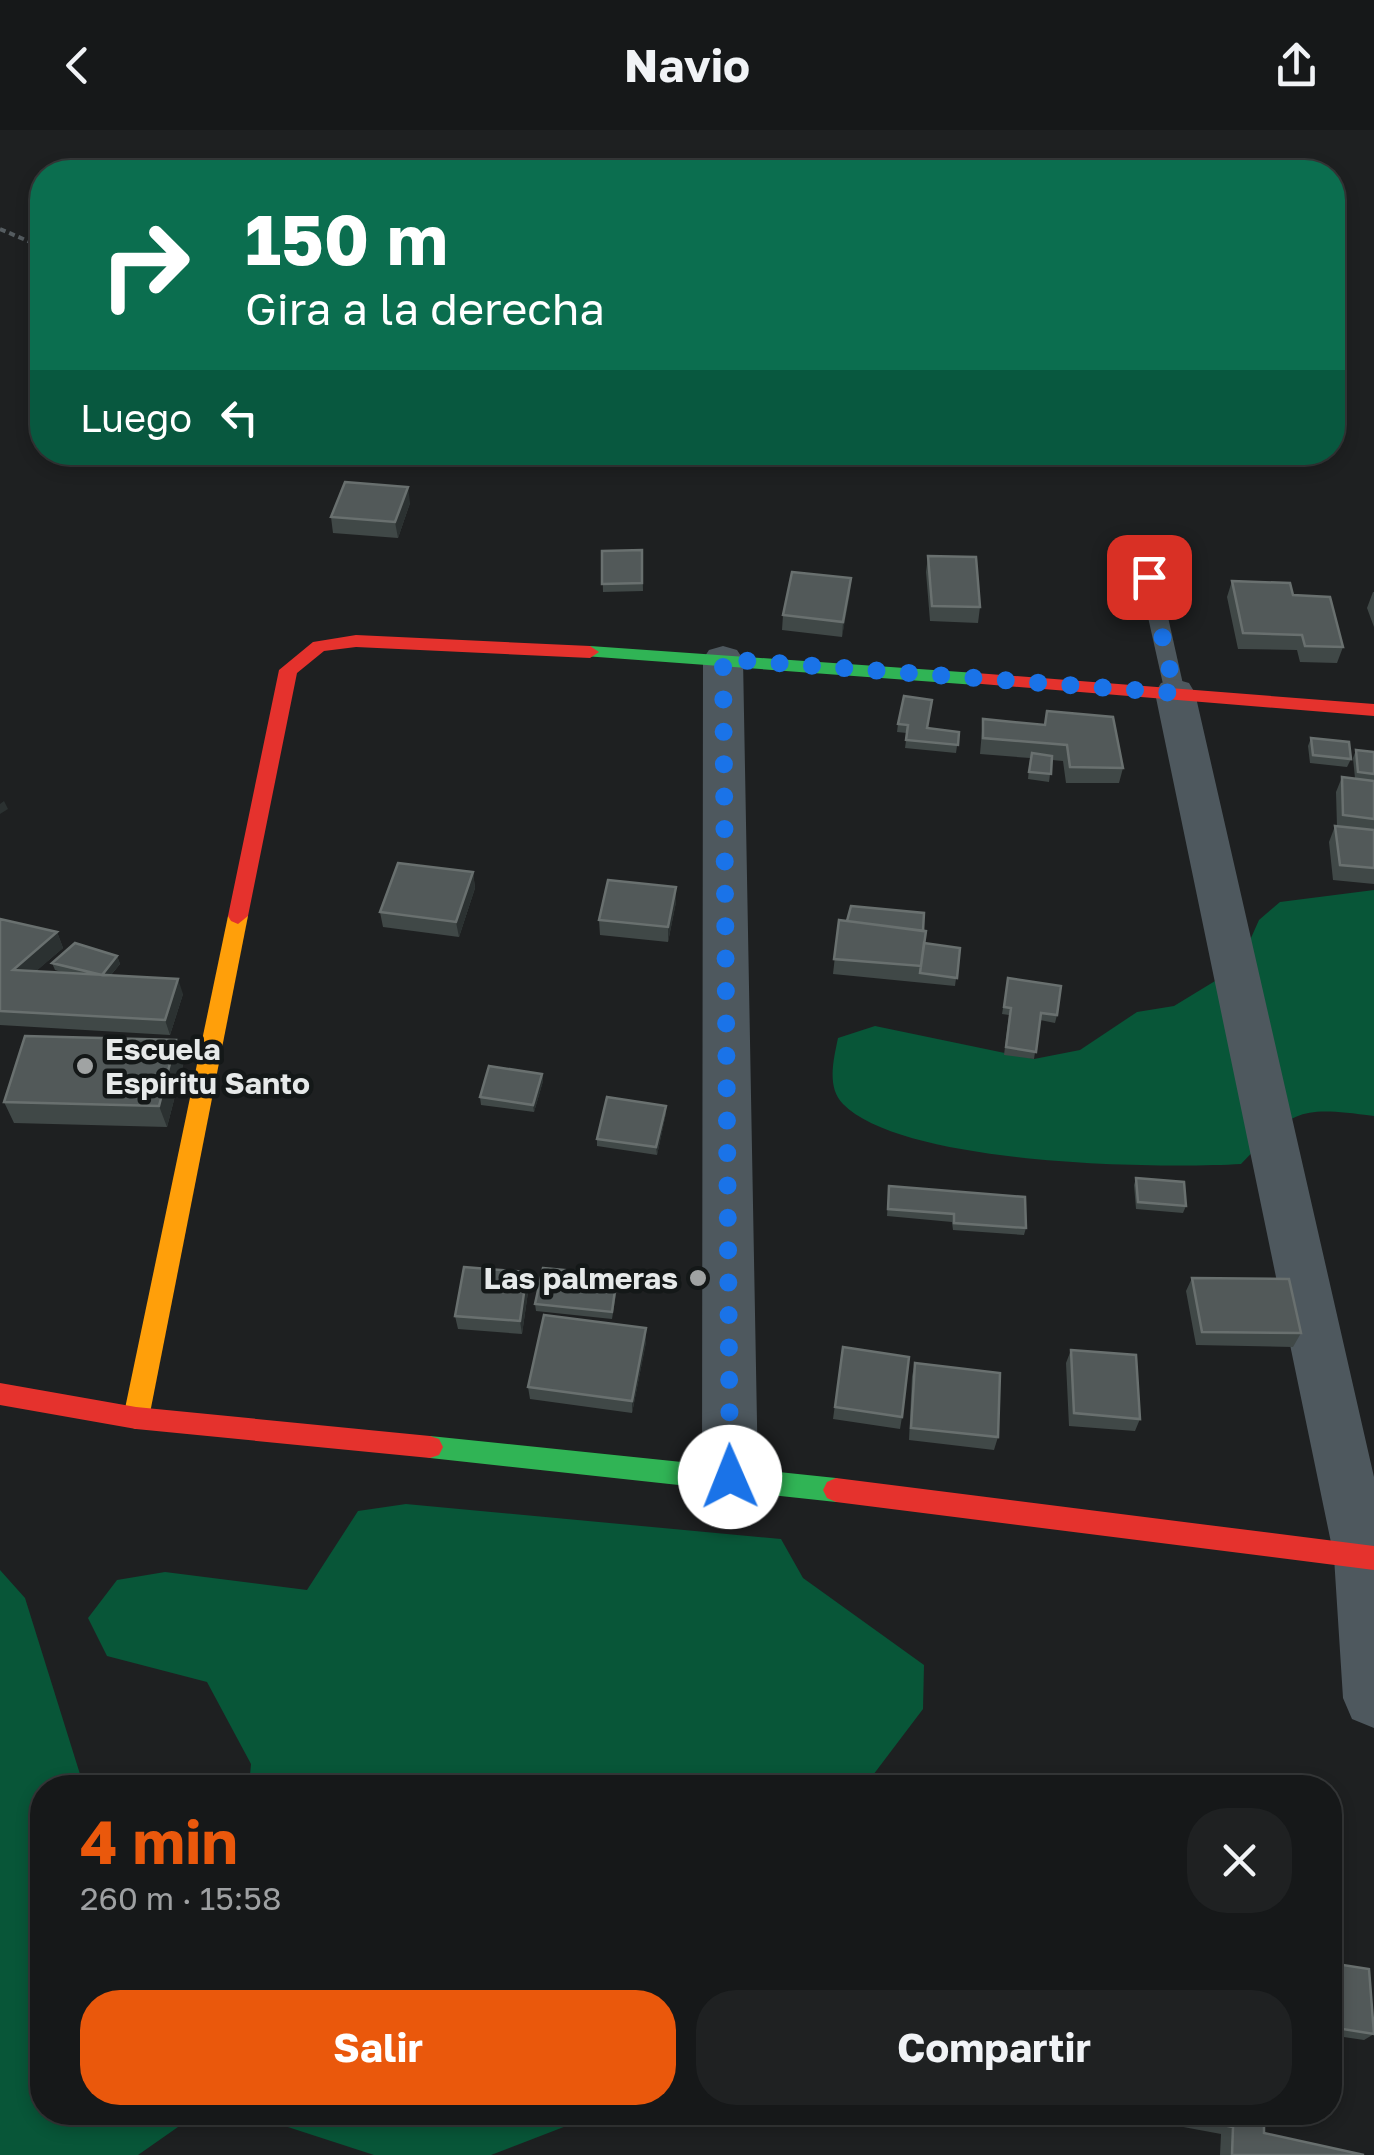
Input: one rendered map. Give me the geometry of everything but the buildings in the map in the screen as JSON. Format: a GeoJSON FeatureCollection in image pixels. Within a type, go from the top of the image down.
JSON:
{"type":"FeatureCollection","features":[{"type":"Feature","properties":{"kind":"street"},"geometry":{"type":"LineString","coordinates":[[136,1418],[288,670],[319,646],[356,641],[723,659],[1374,710]]}},
{"type":"Feature","properties":{"kind":"street"},"geometry":{"type":"LineString","coordinates":[[723,659],[730,1477]]}},
{"type":"Feature","properties":{"kind":"street"},"geometry":{"type":"LineString","coordinates":[[1175,693],[1368,1557],[1374,1698]]}},
{"type":"Feature","properties":{"kind":"street"},"geometry":{"type":"LineString","coordinates":[[0,1394],[136,1418],[730,1477],[1368,1557]]}},
{"type":"Feature","properties":{"kind":"lane"},"geometry":{"type":"LineString","coordinates":[[1149,577],[1175,693]]}},
{"type":"Feature","properties":{"kind":"path"},"geometry":{"type":"LineString","coordinates":[[0,229],[30,242]]}},
{"type":"Feature","properties":{"kind":"green space"},"geometry":{"type":"Polygon","coordinates":[[[1374,890],[1374,1116],[1312,1112],[1299,1116],[1273,1132],[1241,1164],[1094,1163],[1033,1159],[919,1140],[874,1124],[843,1104],[834,1089],[838,1038],[875,1026],[1034,1059],[1080,1050],[1137,1012],[1174,1006],[1238,967],[1259,920],[1280,902],[1374,890]]]}},
{"type":"Feature","properties":{"kind":"green space"},"geometry":{"type":"Polygon","coordinates":[[[406,1504],[781,1539],[803,1578],[924,1665],[923,1709],[873,1775],[250,1775],[251,1764],[207,1682],[107,1656],[88,1618],[117,1580],[165,1572],[307,1590],[358,1511],[406,1504]]]}},
{"type":"Feature","properties":{"kind":"green space"},"geometry":{"type":"Polygon","coordinates":[[[0,1570],[25,1598],[80,1775],[30,1775],[30,2125],[181,2125],[138,2155],[0,2155],[0,1570]]]}},
{"type":"Feature","properties":{"kind":"green space"},"geometry":{"type":"Polygon","coordinates":[[[282,2125],[569,2125],[491,2155],[374,2155],[282,2125]]]}},
{"type":"Feature","properties":{"kind":"traffic: fast"},"geometry":{"type":"LineString","coordinates":[[590,652],[976,679]]}},
{"type":"Feature","properties":{"kind":"traffic: fast"},"geometry":{"type":"LineString","coordinates":[[430,1447],[836,1490]]}},
{"type":"Feature","properties":{"kind":"traffic: slow"},"geometry":{"type":"LineString","coordinates":[[136,1418],[238,916]]}},
{"type":"Feature","properties":{"kind":"traffic: jam"},"geometry":{"type":"LineString","coordinates":[[238,916],[288,670],[319,646],[356,641],[590,652]]}},
{"type":"Feature","properties":{"kind":"traffic: jam"},"geometry":{"type":"LineString","coordinates":[[976,679],[1374,710]]}},
{"type":"Feature","properties":{"kind":"traffic: jam"},"geometry":{"type":"LineString","coordinates":[[0,1394],[136,1418],[430,1447]]}},
{"type":"Feature","properties":{"kind":"traffic: jam"},"geometry":{"type":"LineString","coordinates":[[836,1490],[1374,1558]]}},
{"type":"Feature","properties":{"kind":"place","name":"Escuela Espiritu Santo"},"geometry":{"type":"Point","coordinates":[85,1066]}},
{"type":"Feature","properties":{"kind":"place","name":"Las palmeras"},"geometry":{"type":"Point","coordinates":[698,1278]}},
{"type":"Feature","properties":{"kind":"route"},"geometry":{"type":"LineString","coordinates":[[730,1477],[723,659],[1175,693],[1149,577]]}}]}
